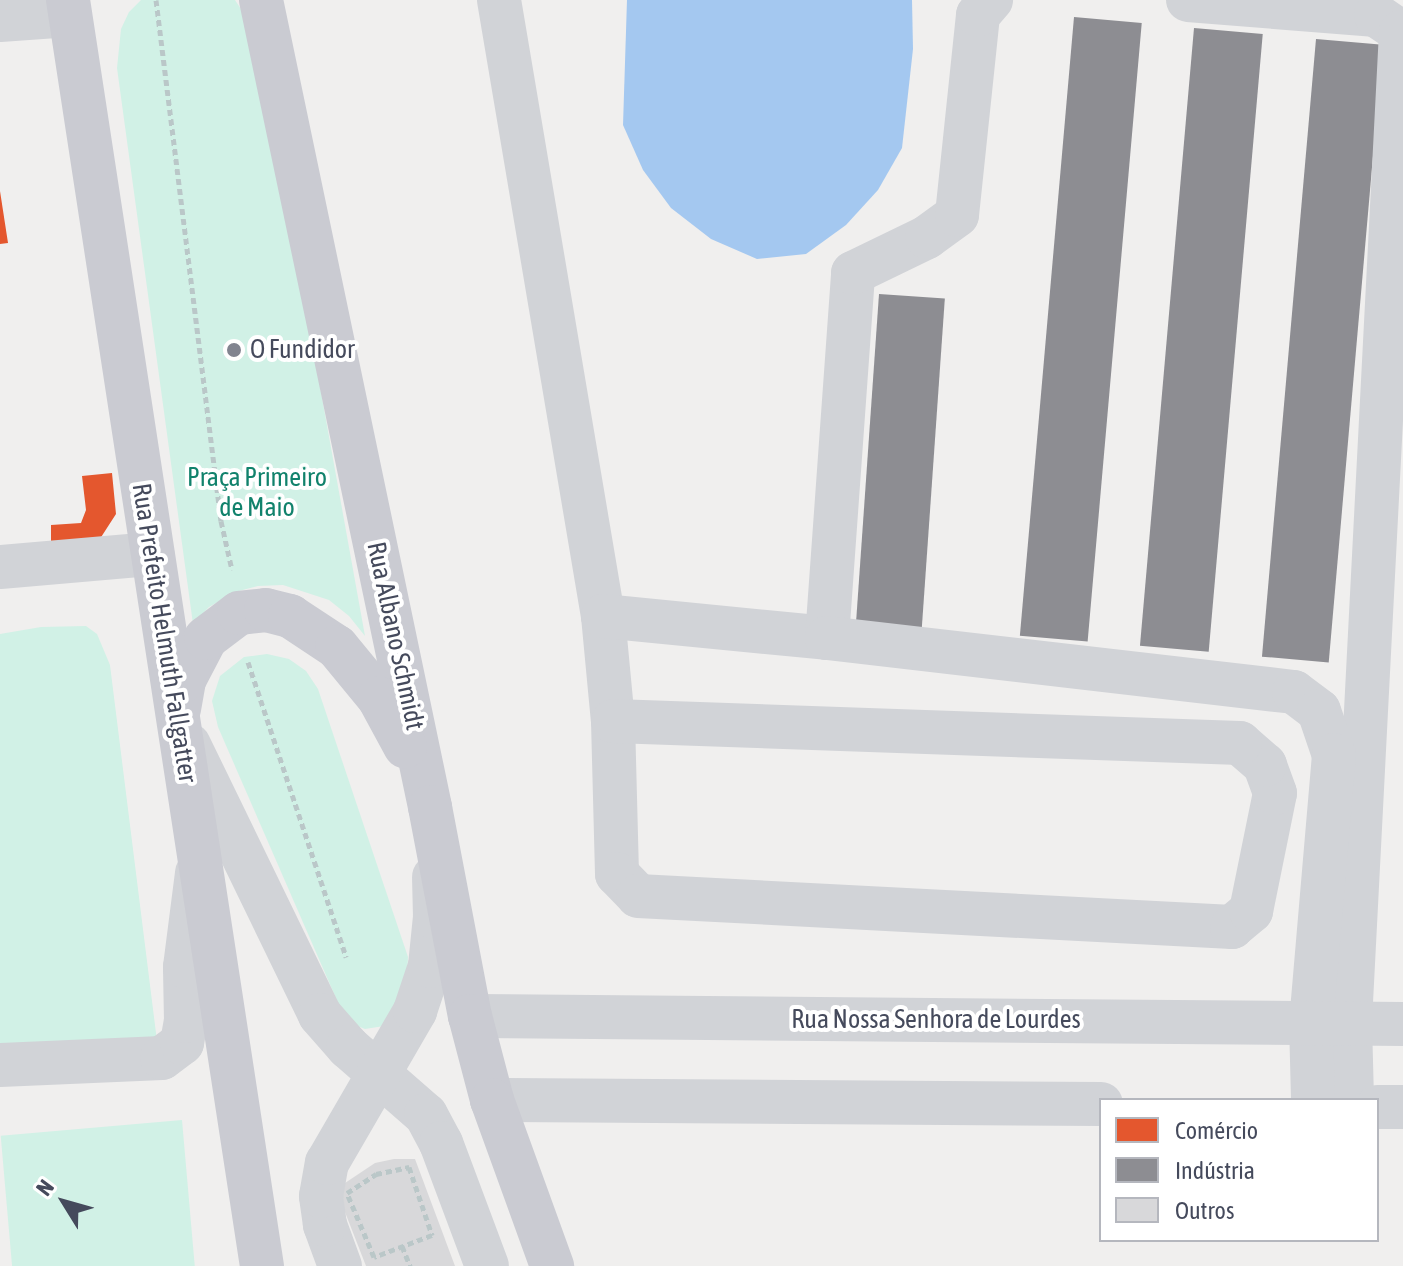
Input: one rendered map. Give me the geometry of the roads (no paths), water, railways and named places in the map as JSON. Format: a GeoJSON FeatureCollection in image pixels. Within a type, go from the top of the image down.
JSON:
{"type":"FeatureCollection","features":[{"type":"Feature","properties":{"kind":"main road","name":"Rua Albano Schmidt"},"geometry":{"type":"LineString","coordinates":[[261,0],[430,807],[470,1016],[492,1100],[552,1266]]}},
{"type":"Feature","properties":{"kind":"main road","name":"Rua Prefeito Helmuth Fallgatter"},"geometry":{"type":"LineString","coordinates":[[75,5],[152,554],[262,1266]]}},
{"type":"Feature","properties":{"kind":"main road"},"geometry":{"type":"LineString","coordinates":[[177,718],[184,680],[206,638],[239,613],[266,610],[290,616],[337,647],[379,698],[413,761],[430,807]]}},
{"type":"Feature","properties":{"kind":"street"},"geometry":{"type":"LineString","coordinates":[[499,0],[603,616],[613,721],[617,874],[638,896],[1232,927],[1251,911],[1275,793],[1265,765],[1240,743],[613,721]]}},
{"type":"Feature","properties":{"kind":"street"},"geometry":{"type":"LineString","coordinates":[[827,638],[853,273],[927,237],[957,215],[978,15],[991,0]]}},
{"type":"Feature","properties":{"kind":"street"},"geometry":{"type":"LineString","coordinates":[[1188,0],[1376,15],[1401,32],[1331,1022],[1313,1098]]}},
{"type":"Feature","properties":{"kind":"street"},"geometry":{"type":"LineString","coordinates":[[0,20],[75,5]]}},
{"type":"Feature","properties":{"kind":"street"},"geometry":{"type":"LineString","coordinates":[[0,567],[152,554]]}},
{"type":"Feature","properties":{"kind":"street"},"geometry":{"type":"LineString","coordinates":[[603,616],[827,638],[1294,692],[1319,711],[1334,755],[1331,1022],[1351,1098]]}},
{"type":"Feature","properties":{"kind":"street"},"geometry":{"type":"LineString","coordinates":[[177,718],[200,773],[320,1015],[348,1047],[426,1115],[441,1143],[487,1266]]}},
{"type":"Feature","properties":{"kind":"street"},"geometry":{"type":"LineString","coordinates":[[340,1266],[325,1225],[321,1196],[327,1163],[415,1011],[430,966],[435,917],[430,807]]}},
{"type":"Feature","properties":{"kind":"street"},"geometry":{"type":"LineString","coordinates":[[0,1065],[162,1058],[182,1043],[186,1021],[185,967],[199,859]]}},
{"type":"Feature","properties":{"kind":"street","name":"Rua Nossa Senhora de Lourdes"},"geometry":{"type":"LineString","coordinates":[[470,1016],[1403,1024]]}},
{"type":"Feature","properties":{"kind":"street"},"geometry":{"type":"LineString","coordinates":[[492,1100],[1099,1104]]}},
{"type":"Feature","properties":{"kind":"street"},"geometry":{"type":"LineString","coordinates":[[1379,1107],[1403,1107]]}},
{"type":"Feature","properties":{"kind":"street"},"geometry":{"type":"LineString","coordinates":[[327,1163],[375,1117],[426,1115]]}},
{"type":"Feature","properties":{"kind":"water"},"geometry":{"type":"Polygon","coordinates":[[[627,0],[912,0],[913,49],[902,148],[878,190],[846,225],[806,254],[757,259],[711,239],[671,208],[643,170],[623,125],[627,0]]]}},
{"type":"Feature","properties":{"kind":"place","name":"O Fundidor"},"geometry":{"type":"Point","coordinates":[234,350]}},
{"type":"Feature","properties":{"kind":"park label","name":"Praça Primeiro de Maio"},"geometry":{"type":"Point","coordinates":[257,493]}}]}
